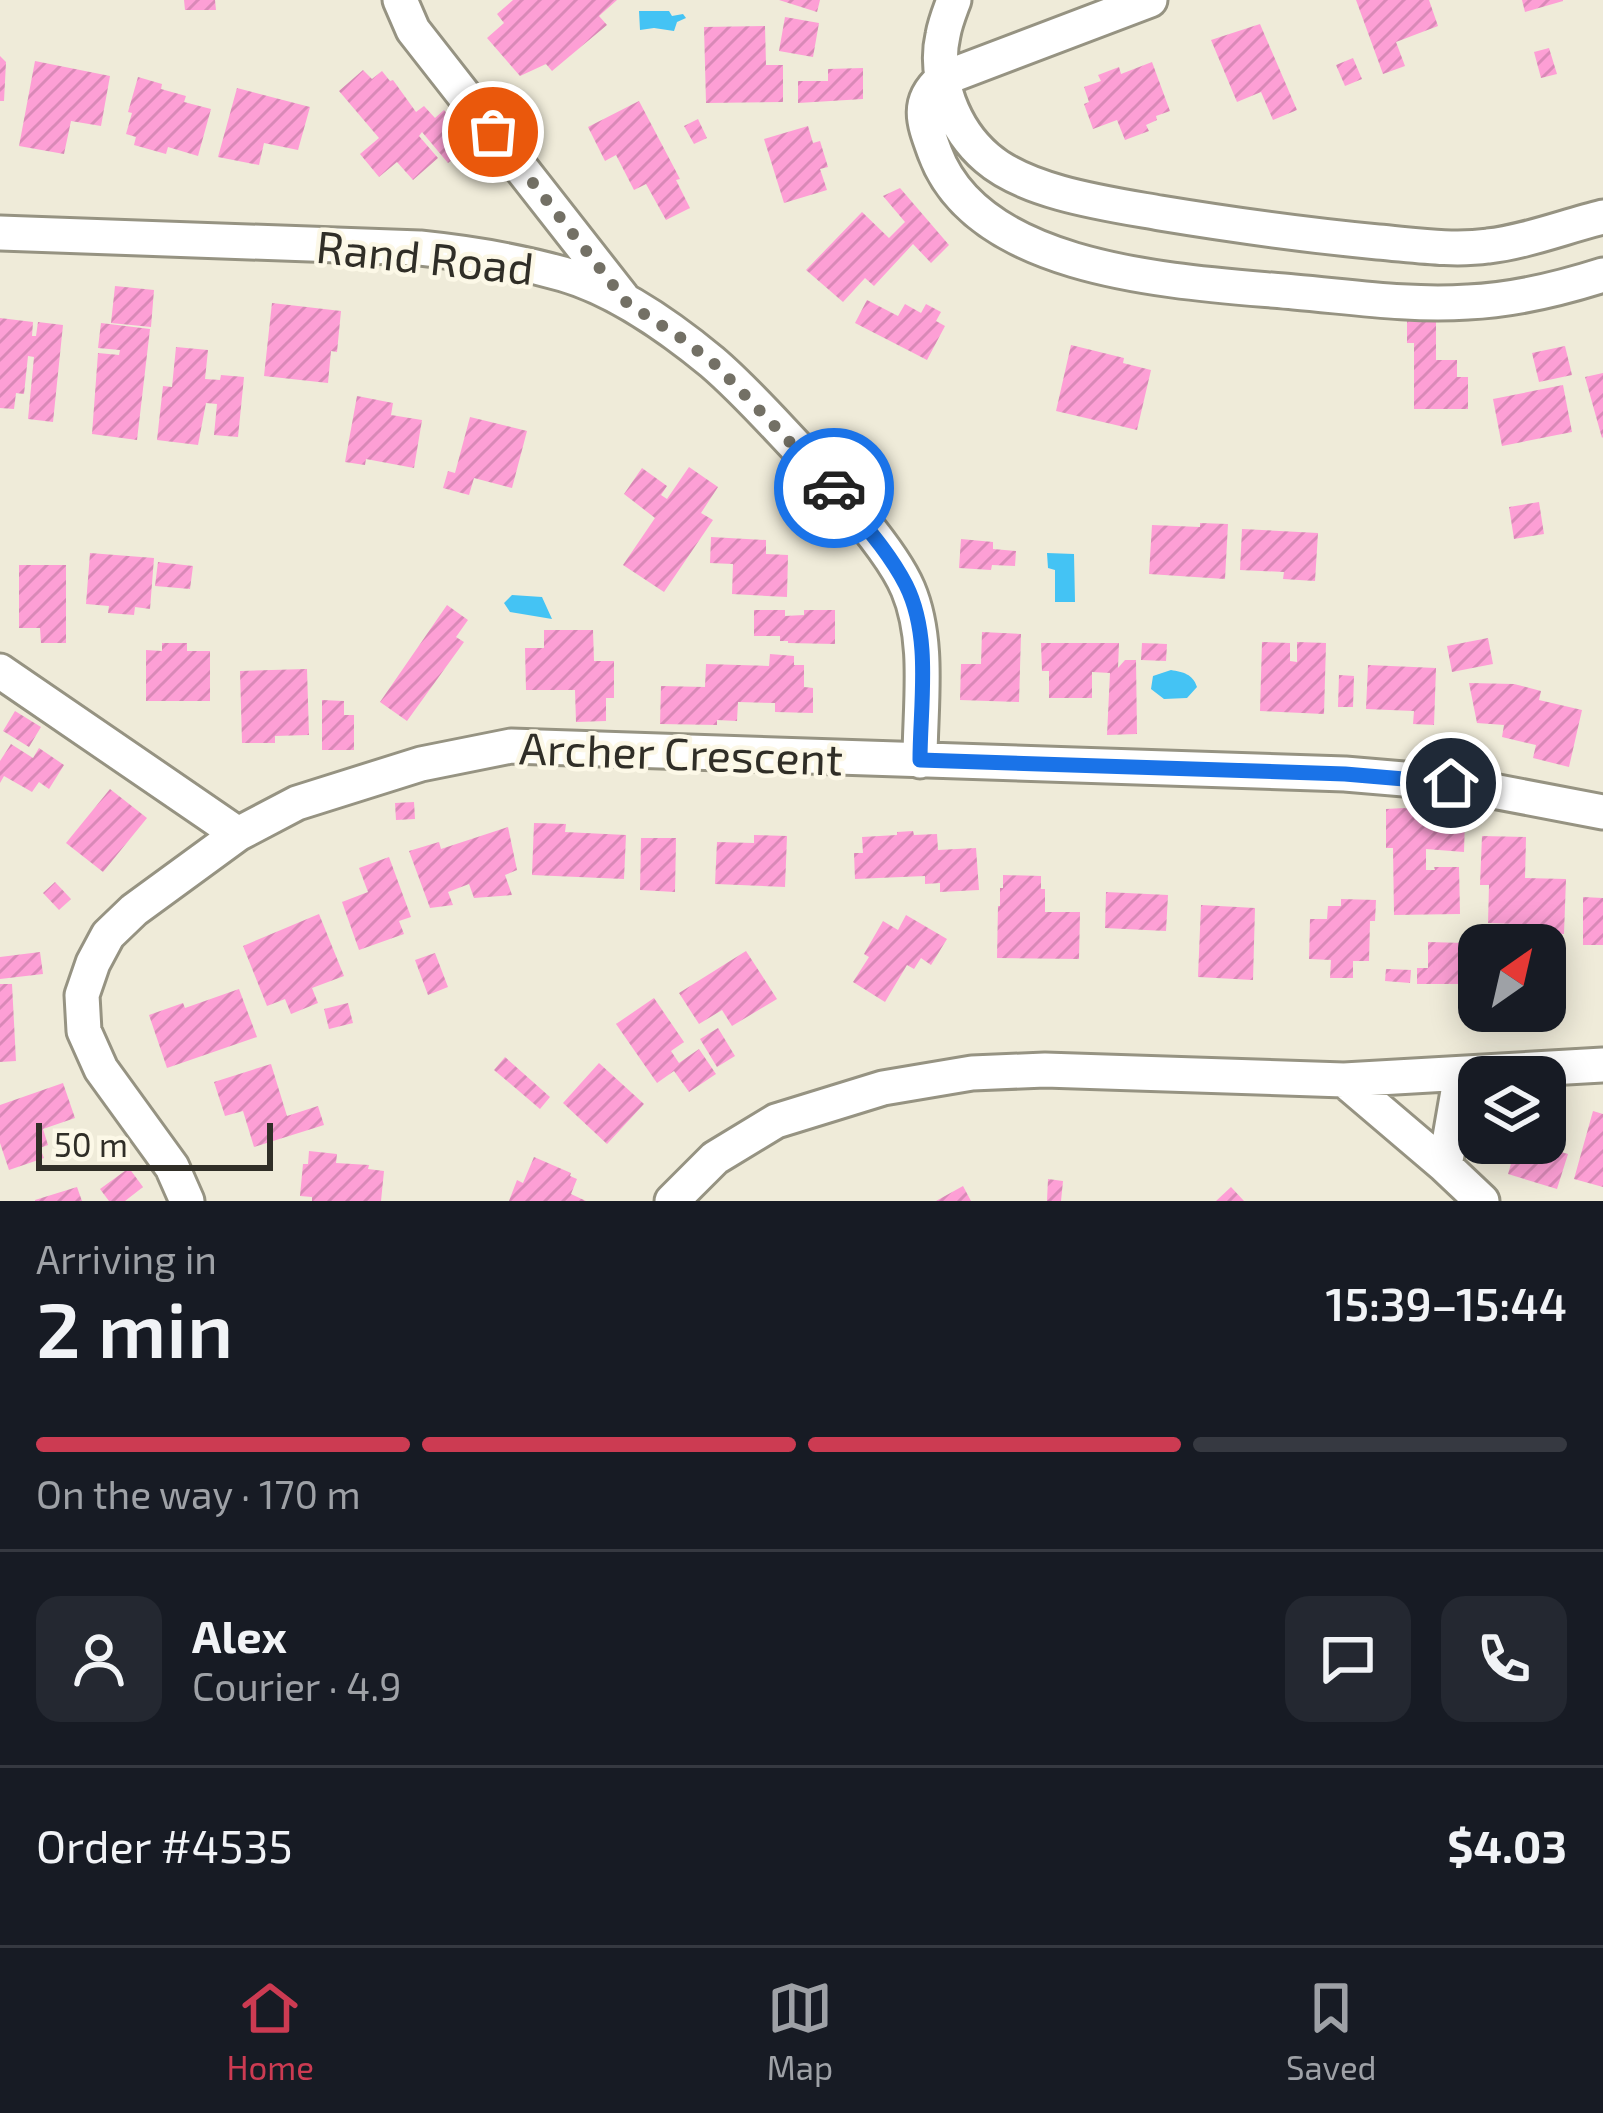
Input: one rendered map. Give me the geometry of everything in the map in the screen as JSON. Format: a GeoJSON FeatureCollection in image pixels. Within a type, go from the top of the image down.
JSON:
{"type":"FeatureCollection","features":[{"type":"Feature","properties":{"kind":"street"},"geometry":{"type":"LineString","coordinates":[[400,0],[413,30],[627,303]]}},
{"type":"Feature","properties":{"kind":"street"},"geometry":{"type":"LineString","coordinates":[[954,0],[941,38],[942,79],[963,130],[988,159],[1058,192],[1266,231],[1436,247],[1488,246],[1603,217]]}},
{"type":"Feature","properties":{"kind":"street"},"geometry":{"type":"LineString","coordinates":[[1150,0],[942,79],[931,89],[923,104],[936,156],[951,184],[993,224],[1070,260],[1160,280],[1416,303],[1526,296],[1603,275]]}},
{"type":"Feature","properties":{"kind":"street","name":"Rand Road"},"geometry":{"type":"LineString","coordinates":[[0,233],[437,250],[567,275],[627,303],[716,365],[820,472],[896,569],[908,588],[922,647],[920,760]]}},
{"type":"Feature","properties":{"kind":"street"},"geometry":{"type":"LineString","coordinates":[[0,671],[238,834]]}},
{"type":"Feature","properties":{"kind":"street","name":"Archer Crescent"},"geometry":{"type":"LineString","coordinates":[[187,1201],[172,1167],[101,1069],[84,1031],[82,995],[108,935],[134,910],[238,834],[297,803],[421,764],[511,746],[1345,774],[1451,783],[1603,812]]}},
{"type":"Feature","properties":{"kind":"street"},"geometry":{"type":"LineString","coordinates":[[1566,1067],[1603,1065]]}},
{"type":"Feature","properties":{"kind":"street"},"geometry":{"type":"LineString","coordinates":[[672,1201],[715,1158],[776,1121],[883,1088],[972,1073],[1045,1070],[1343,1080],[1458,1073]]}},
{"type":"Feature","properties":{"kind":"street"},"geometry":{"type":"LineString","coordinates":[[1343,1080],[1482,1201]]}},
{"type":"Feature","properties":{"kind":"street"},"geometry":{"type":"LineString","coordinates":[[1445,1166],[1458,1090]]}},
{"type":"Feature","properties":{"kind":"water"},"geometry":{"type":"Polygon","coordinates":[[[639,11],[669,11],[686,18],[677,22],[674,31],[640,30],[639,11]]]}},
{"type":"Feature","properties":{"kind":"water"},"geometry":{"type":"Polygon","coordinates":[[[1047,553],[1074,554],[1075,602],[1055,602],[1055,570],[1048,568],[1047,553]]]}},
{"type":"Feature","properties":{"kind":"water"},"geometry":{"type":"Polygon","coordinates":[[[512,595],[542,597],[552,619],[510,612],[504,603],[512,595]]]}},
{"type":"Feature","properties":{"kind":"water"},"geometry":{"type":"Polygon","coordinates":[[[1171,670],[1187,674],[1195,683],[1197,687],[1187,698],[1164,699],[1151,689],[1153,676],[1171,670]]]}},
{"type":"Feature","properties":{"kind":"building"},"geometry":{"type":"Polygon","coordinates":[[[184,0],[215,0],[216,10],[185,10],[184,0]]]}},
{"type":"Feature","properties":{"kind":"building"},"geometry":{"type":"Polygon","coordinates":[[[513,0],[617,0],[599,16],[607,25],[552,71],[546,64],[520,76],[487,38],[504,23],[497,14],[513,0]]]}},
{"type":"Feature","properties":{"kind":"building"},"geometry":{"type":"Polygon","coordinates":[[[779,0],[820,0],[817,12],[779,0]]]}},
{"type":"Feature","properties":{"kind":"building"},"geometry":{"type":"Polygon","coordinates":[[[1356,0],[1429,0],[1438,26],[1396,42],[1405,66],[1383,74],[1356,0]]]}},
{"type":"Feature","properties":{"kind":"building"},"geometry":{"type":"Polygon","coordinates":[[[1522,0],[1563,0],[1563,1],[1525,12],[1522,0]]]}},
{"type":"Feature","properties":{"kind":"building"},"geometry":{"type":"Polygon","coordinates":[[[785,17],[819,23],[813,57],[779,51],[785,17]]]}},
{"type":"Feature","properties":{"kind":"building"},"geometry":{"type":"Polygon","coordinates":[[[1260,24],[1297,110],[1273,120],[1261,92],[1237,102],[1211,40],[1260,24]]]}},
{"type":"Feature","properties":{"kind":"building"},"geometry":{"type":"Polygon","coordinates":[[[765,26],[766,65],[783,65],[783,102],[706,103],[704,27],[765,26]]]}},
{"type":"Feature","properties":{"kind":"building"},"geometry":{"type":"Polygon","coordinates":[[[1549,48],[1557,74],[1541,78],[1534,52],[1549,48]]]}},
{"type":"Feature","properties":{"kind":"building"},"geometry":{"type":"Polygon","coordinates":[[[0,56],[6,62],[4,101],[0,101],[0,56]]]}},
{"type":"Feature","properties":{"kind":"building"},"geometry":{"type":"Polygon","coordinates":[[[1353,58],[1362,79],[1345,86],[1336,65],[1353,58]]]}},
{"type":"Feature","properties":{"kind":"building"},"geometry":{"type":"Polygon","coordinates":[[[35,61],[110,76],[101,126],[71,121],[64,154],[19,146],[35,61]]]}},
{"type":"Feature","properties":{"kind":"building"},"geometry":{"type":"Polygon","coordinates":[[[1152,62],[1170,111],[1146,125],[1149,131],[1125,140],[1117,120],[1093,129],[1084,87],[1119,67],[1121,74],[1152,62]]]}},
{"type":"Feature","properties":{"kind":"building"},"geometry":{"type":"Polygon","coordinates":[[[863,68],[863,99],[798,103],[798,81],[828,81],[828,69],[863,68]]]}},
{"type":"Feature","properties":{"kind":"building"},"geometry":{"type":"Polygon","coordinates":[[[363,70],[372,79],[382,71],[416,112],[424,106],[435,118],[444,110],[472,143],[448,163],[422,132],[419,136],[438,158],[413,180],[397,162],[379,177],[360,154],[379,138],[339,91],[363,70]]]}},
{"type":"Feature","properties":{"kind":"building"},"geometry":{"type":"Polygon","coordinates":[[[138,77],[186,96],[184,102],[211,109],[198,156],[168,147],[166,154],[134,145],[136,137],[126,134],[138,77]]]}},
{"type":"Feature","properties":{"kind":"building"},"geometry":{"type":"Polygon","coordinates":[[[237,88],[310,107],[298,150],[264,143],[259,165],[218,157],[237,88]]]}},
{"type":"Feature","properties":{"kind":"building"},"geometry":{"type":"Polygon","coordinates":[[[639,101],[690,208],[666,220],[646,184],[634,190],[616,155],[605,161],[588,127],[639,101]]]}},
{"type":"Feature","properties":{"kind":"building"},"geometry":{"type":"Polygon","coordinates":[[[698,119],[707,138],[694,144],[684,126],[698,119]]]}},
{"type":"Feature","properties":{"kind":"building"},"geometry":{"type":"Polygon","coordinates":[[[808,126],[813,143],[820,141],[828,167],[820,169],[827,190],[784,203],[764,139],[808,126]]]}},
{"type":"Feature","properties":{"kind":"building"},"geometry":{"type":"Polygon","coordinates":[[[900,188],[949,245],[931,263],[913,244],[874,286],[865,278],[843,302],[806,270],[862,212],[889,238],[905,222],[883,196],[900,188]]]}},
{"type":"Feature","properties":{"kind":"building"},"geometry":{"type":"Polygon","coordinates":[[[115,286],[154,290],[151,327],[111,323],[115,286]]]}},
{"type":"Feature","properties":{"kind":"building"},"geometry":{"type":"Polygon","coordinates":[[[867,300],[898,316],[905,304],[921,313],[926,304],[941,312],[936,321],[945,326],[927,360],[855,323],[867,300]]]}},
{"type":"Feature","properties":{"kind":"building"},"geometry":{"type":"Polygon","coordinates":[[[272,303],[341,311],[328,383],[264,376],[272,303]]]}},
{"type":"Feature","properties":{"kind":"building"},"geometry":{"type":"Polygon","coordinates":[[[0,318],[33,322],[32,336],[36,336],[38,322],[63,325],[53,422],[28,419],[34,357],[28,356],[24,394],[16,393],[14,409],[0,408],[0,318]]]}},
{"type":"Feature","properties":{"kind":"building"},"geometry":{"type":"Polygon","coordinates":[[[1407,319],[1436,319],[1436,360],[1457,360],[1457,377],[1468,377],[1468,409],[1414,409],[1414,343],[1407,343],[1407,319]]]}},
{"type":"Feature","properties":{"kind":"building"},"geometry":{"type":"Polygon","coordinates":[[[101,323],[150,329],[137,440],[92,434],[98,353],[119,355],[120,350],[98,348],[101,323]]]}},
{"type":"Feature","properties":{"kind":"building"},"geometry":{"type":"Polygon","coordinates":[[[1071,345],[1151,370],[1137,430],[1056,411],[1071,345]]]}},
{"type":"Feature","properties":{"kind":"building"},"geometry":{"type":"Polygon","coordinates":[[[1565,346],[1572,375],[1539,382],[1532,353],[1565,346]]]}},
{"type":"Feature","properties":{"kind":"building"},"geometry":{"type":"Polygon","coordinates":[[[176,347],[208,350],[205,379],[244,377],[238,437],[214,435],[217,404],[206,403],[198,445],[157,440],[163,386],[172,387],[176,347]]]}},
{"type":"Feature","properties":{"kind":"building"},"geometry":{"type":"Polygon","coordinates":[[[1603,373],[1603,437],[1602,438],[1585,377],[1603,373]]]}},
{"type":"Feature","properties":{"kind":"building"},"geometry":{"type":"Polygon","coordinates":[[[1563,385],[1572,432],[1502,446],[1493,399],[1563,385]]]}},
{"type":"Feature","properties":{"kind":"building"},"geometry":{"type":"Polygon","coordinates":[[[357,396],[393,403],[391,415],[422,420],[414,468],[366,459],[365,465],[345,462],[357,396]]]}},
{"type":"Feature","properties":{"kind":"building"},"geometry":{"type":"Polygon","coordinates":[[[470,417],[527,431],[512,488],[474,478],[469,495],[443,488],[448,471],[455,473],[470,417]]]}},
{"type":"Feature","properties":{"kind":"building"},"geometry":{"type":"Polygon","coordinates":[[[689,467],[718,487],[701,513],[713,520],[664,592],[623,565],[655,518],[624,494],[642,468],[667,486],[661,495],[667,499],[689,467]]]}},
{"type":"Feature","properties":{"kind":"building"},"geometry":{"type":"Polygon","coordinates":[[[1539,502],[1544,534],[1514,539],[1509,507],[1539,502]]]}},
{"type":"Feature","properties":{"kind":"building"},"geometry":{"type":"Polygon","coordinates":[[[1200,523],[1228,524],[1225,579],[1149,574],[1152,525],[1200,527],[1200,523]]]}},
{"type":"Feature","properties":{"kind":"building"},"geometry":{"type":"Polygon","coordinates":[[[1242,529],[1318,533],[1315,581],[1283,579],[1284,572],[1240,570],[1242,529]]]}},
{"type":"Feature","properties":{"kind":"building"},"geometry":{"type":"Polygon","coordinates":[[[711,537],[766,540],[766,554],[788,555],[787,597],[732,594],[733,564],[710,563],[711,537]]]}},
{"type":"Feature","properties":{"kind":"building"},"geometry":{"type":"Polygon","coordinates":[[[961,539],[993,542],[993,549],[1016,551],[1015,566],[959,568],[961,539]]]}},
{"type":"Feature","properties":{"kind":"building"},"geometry":{"type":"Polygon","coordinates":[[[90,553],[154,558],[150,609],[135,607],[134,615],[108,613],[109,606],[86,604],[90,553]]]}},
{"type":"Feature","properties":{"kind":"building"},"geometry":{"type":"Polygon","coordinates":[[[158,562],[193,566],[190,589],[155,586],[158,562]]]}},
{"type":"Feature","properties":{"kind":"building"},"geometry":{"type":"Polygon","coordinates":[[[19,565],[66,565],[66,643],[41,643],[40,628],[19,628],[19,565]]]}},
{"type":"Feature","properties":{"kind":"building"},"geometry":{"type":"Polygon","coordinates":[[[447,605],[468,620],[456,637],[464,642],[407,721],[380,702],[447,605]]]}},
{"type":"Feature","properties":{"kind":"building"},"geometry":{"type":"Polygon","coordinates":[[[754,610],[785,610],[785,616],[804,615],[804,610],[835,610],[835,644],[788,643],[780,641],[780,636],[754,636],[754,610]]]}},
{"type":"Feature","properties":{"kind":"building"},"geometry":{"type":"Polygon","coordinates":[[[544,630],[593,630],[594,661],[614,661],[614,698],[606,698],[606,721],[576,722],[575,690],[526,690],[525,648],[544,648],[544,630]]]}},
{"type":"Feature","properties":{"kind":"building"},"geometry":{"type":"Polygon","coordinates":[[[982,632],[1021,634],[1019,702],[960,700],[961,664],[981,664],[982,632]]]}},
{"type":"Feature","properties":{"kind":"building"},"geometry":{"type":"Polygon","coordinates":[[[1488,638],[1493,664],[1452,672],[1447,646],[1488,638]]]}},
{"type":"Feature","properties":{"kind":"building"},"geometry":{"type":"Polygon","coordinates":[[[1262,642],[1290,643],[1290,661],[1297,662],[1297,642],[1326,643],[1324,714],[1260,711],[1262,642]]]}},
{"type":"Feature","properties":{"kind":"building"},"geometry":{"type":"Polygon","coordinates":[[[162,643],[187,643],[187,651],[210,651],[210,701],[146,701],[146,650],[162,651],[162,643]]]}},
{"type":"Feature","properties":{"kind":"building"},"geometry":{"type":"Polygon","coordinates":[[[1041,643],[1119,643],[1118,668],[1125,660],[1136,660],[1137,734],[1107,735],[1110,673],[1092,672],[1092,698],[1049,698],[1049,671],[1042,671],[1041,643]]]}},
{"type":"Feature","properties":{"kind":"building"},"geometry":{"type":"Polygon","coordinates":[[[1142,643],[1167,644],[1166,661],[1141,660],[1142,643]]]}},
{"type":"Feature","properties":{"kind":"building"},"geometry":{"type":"Polygon","coordinates":[[[770,654],[794,656],[794,665],[804,665],[804,687],[813,688],[813,713],[775,712],[775,703],[738,702],[737,721],[660,724],[661,686],[705,687],[706,664],[769,666],[770,654]]]}},
{"type":"Feature","properties":{"kind":"building"},"geometry":{"type":"Polygon","coordinates":[[[1368,665],[1436,668],[1434,725],[1413,724],[1414,711],[1366,709],[1368,665]]]}},
{"type":"Feature","properties":{"kind":"building"},"geometry":{"type":"Polygon","coordinates":[[[307,669],[309,735],[275,736],[275,743],[242,743],[240,671],[307,669]]]}},
{"type":"Feature","properties":{"kind":"building"},"geometry":{"type":"Polygon","coordinates":[[[1339,675],[1354,676],[1353,707],[1338,707],[1339,675]]]}},
{"type":"Feature","properties":{"kind":"building"},"geometry":{"type":"Polygon","coordinates":[[[1469,683],[1514,684],[1541,691],[1539,700],[1582,710],[1569,767],[1533,758],[1536,745],[1502,737],[1504,725],[1477,723],[1469,683]]]}},
{"type":"Feature","properties":{"kind":"building"},"geometry":{"type":"Polygon","coordinates":[[[322,700],[344,701],[344,715],[354,715],[354,750],[322,750],[322,700]]]}},
{"type":"Feature","properties":{"kind":"building"},"geometry":{"type":"Polygon","coordinates":[[[15,711],[41,727],[29,747],[3,731],[15,711]]]}},
{"type":"Feature","properties":{"kind":"building"},"geometry":{"type":"Polygon","coordinates":[[[11,744],[33,758],[39,748],[64,765],[49,789],[39,782],[32,792],[4,776],[0,783],[0,761],[11,744]]]}},
{"type":"Feature","properties":{"kind":"building"},"geometry":{"type":"Polygon","coordinates":[[[110,789],[147,818],[103,872],[66,843],[110,789]]]}},
{"type":"Feature","properties":{"kind":"building"},"geometry":{"type":"Polygon","coordinates":[[[414,802],[415,819],[396,820],[395,803],[414,802]]]}},
{"type":"Feature","properties":{"kind":"building"},"geometry":{"type":"Polygon","coordinates":[[[1386,809],[1465,819],[1464,852],[1426,849],[1426,870],[1459,867],[1460,914],[1394,915],[1393,848],[1386,848],[1386,809]]]}},
{"type":"Feature","properties":{"kind":"building"},"geometry":{"type":"Polygon","coordinates":[[[534,823],[566,824],[565,832],[626,835],[624,879],[532,875],[534,823]]]}},
{"type":"Feature","properties":{"kind":"building"},"geometry":{"type":"Polygon","coordinates":[[[508,827],[517,870],[505,875],[512,895],[474,898],[469,884],[448,892],[453,905],[430,908],[409,851],[439,842],[441,849],[508,827]]]}},
{"type":"Feature","properties":{"kind":"building"},"geometry":{"type":"Polygon","coordinates":[[[913,831],[914,835],[937,834],[938,850],[976,848],[979,890],[940,892],[940,883],[925,884],[925,876],[855,879],[854,853],[863,853],[862,837],[913,831]]]}},
{"type":"Feature","properties":{"kind":"building"},"geometry":{"type":"Polygon","coordinates":[[[754,835],[787,836],[785,887],[715,884],[717,842],[754,843],[754,835]]]}},
{"type":"Feature","properties":{"kind":"building"},"geometry":{"type":"Polygon","coordinates":[[[1482,836],[1526,837],[1525,878],[1566,879],[1564,924],[1488,923],[1489,885],[1480,885],[1482,836]]]}},
{"type":"Feature","properties":{"kind":"building"},"geometry":{"type":"Polygon","coordinates":[[[641,838],[676,838],[675,892],[640,890],[641,838]]]}},
{"type":"Feature","properties":{"kind":"building"},"geometry":{"type":"Polygon","coordinates":[[[389,857],[411,917],[399,921],[404,934],[359,950],[342,902],[368,892],[359,868],[389,857]]]}},
{"type":"Feature","properties":{"kind":"building"},"geometry":{"type":"Polygon","coordinates":[[[1003,875],[1041,876],[1045,912],[1080,912],[1079,959],[997,958],[1003,875]]]}},
{"type":"Feature","properties":{"kind":"building"},"geometry":{"type":"Polygon","coordinates":[[[55,882],[71,899],[59,910],[43,893],[55,882]]]}},
{"type":"Feature","properties":{"kind":"building"},"geometry":{"type":"Polygon","coordinates":[[[1106,892],[1168,895],[1166,931],[1105,928],[1106,892]]]}},
{"type":"Feature","properties":{"kind":"building"},"geometry":{"type":"Polygon","coordinates":[[[1583,897],[1603,898],[1603,945],[1583,945],[1583,897]]]}},
{"type":"Feature","properties":{"kind":"building"},"geometry":{"type":"Polygon","coordinates":[[[1341,899],[1376,900],[1369,961],[1353,961],[1353,978],[1330,978],[1331,960],[1309,959],[1310,919],[1327,919],[1328,906],[1341,906],[1341,899]]]}},
{"type":"Feature","properties":{"kind":"building"},"geometry":{"type":"Polygon","coordinates":[[[1201,905],[1255,908],[1253,980],[1198,977],[1201,905]]]}},
{"type":"Feature","properties":{"kind":"building"},"geometry":{"type":"Polygon","coordinates":[[[319,914],[344,976],[312,988],[318,1003],[291,1014],[285,999],[267,1006],[243,946],[319,914]]]}},
{"type":"Feature","properties":{"kind":"building"},"geometry":{"type":"Polygon","coordinates":[[[906,915],[947,939],[931,965],[921,958],[914,969],[907,965],[885,1002],[853,982],[883,921],[898,930],[906,915]]]}},
{"type":"Feature","properties":{"kind":"building"},"geometry":{"type":"Polygon","coordinates":[[[1428,942],[1458,943],[1458,984],[1417,984],[1417,968],[1428,968],[1428,942]]]}},
{"type":"Feature","properties":{"kind":"building"},"geometry":{"type":"Polygon","coordinates":[[[746,951],[777,999],[732,1026],[722,1010],[699,1024],[679,993],[746,951]]]}},
{"type":"Feature","properties":{"kind":"building"},"geometry":{"type":"Polygon","coordinates":[[[40,952],[43,974],[0,979],[0,957],[40,952]]]}},
{"type":"Feature","properties":{"kind":"building"},"geometry":{"type":"Polygon","coordinates":[[[435,953],[448,987],[428,995],[415,960],[435,953]]]}},
{"type":"Feature","properties":{"kind":"building"},"geometry":{"type":"Polygon","coordinates":[[[1386,969],[1411,970],[1410,983],[1385,981],[1386,969]]]}},
{"type":"Feature","properties":{"kind":"building"},"geometry":{"type":"Polygon","coordinates":[[[0,984],[12,984],[16,1061],[0,1062],[0,984]]]}},
{"type":"Feature","properties":{"kind":"building"},"geometry":{"type":"Polygon","coordinates":[[[239,989],[257,1037],[167,1068],[149,1015],[239,989]]]}},
{"type":"Feature","properties":{"kind":"building"},"geometry":{"type":"Polygon","coordinates":[[[654,998],[684,1042],[671,1051],[679,1063],[699,1049],[716,1074],[689,1092],[674,1071],[657,1083],[616,1024],[654,998]]]}},
{"type":"Feature","properties":{"kind":"building"},"geometry":{"type":"Polygon","coordinates":[[[348,1003],[353,1023],[329,1029],[324,1009],[348,1003]]]}},
{"type":"Feature","properties":{"kind":"building"},"geometry":{"type":"Polygon","coordinates":[[[718,1028],[735,1056],[717,1067],[700,1039],[718,1028]]]}},
{"type":"Feature","properties":{"kind":"building"},"geometry":{"type":"Polygon","coordinates":[[[505,1057],[550,1097],[540,1109],[494,1070],[505,1057]]]}},
{"type":"Feature","properties":{"kind":"building"},"geometry":{"type":"Polygon","coordinates":[[[599,1063],[644,1104],[607,1144],[563,1103],[599,1063]]]}},
{"type":"Feature","properties":{"kind":"building"},"geometry":{"type":"Polygon","coordinates":[[[271,1064],[287,1116],[318,1106],[324,1125],[254,1147],[243,1111],[225,1116],[214,1082],[271,1064]]]}},
{"type":"Feature","properties":{"kind":"building"},"geometry":{"type":"Polygon","coordinates":[[[63,1083],[75,1118],[43,1129],[48,1145],[40,1148],[44,1158],[9,1170],[0,1143],[0,1105],[63,1083]]]}},
{"type":"Feature","properties":{"kind":"building"},"geometry":{"type":"Polygon","coordinates":[[[1593,1111],[1603,1114],[1603,1187],[1574,1179],[1593,1111]]]}},
{"type":"Feature","properties":{"kind":"building"},"geometry":{"type":"Polygon","coordinates":[[[309,1151],[337,1154],[336,1163],[384,1171],[381,1201],[312,1201],[312,1197],[300,1196],[309,1151]]]}},
{"type":"Feature","properties":{"kind":"building"},"geometry":{"type":"Polygon","coordinates":[[[534,1157],[571,1173],[577,1179],[571,1194],[586,1201],[509,1201],[534,1157]]]}},
{"type":"Feature","properties":{"kind":"building"},"geometry":{"type":"Polygon","coordinates":[[[1511,1164],[1565,1164],[1557,1189],[1508,1174],[1511,1164]]]}},
{"type":"Feature","properties":{"kind":"building"},"geometry":{"type":"Polygon","coordinates":[[[129,1168],[143,1187],[125,1201],[109,1201],[100,1189],[129,1168]]]}},
{"type":"Feature","properties":{"kind":"building"},"geometry":{"type":"Polygon","coordinates":[[[1048,1179],[1063,1181],[1061,1201],[1047,1201],[1048,1179]]]}},
{"type":"Feature","properties":{"kind":"building"},"geometry":{"type":"Polygon","coordinates":[[[963,1186],[971,1201],[936,1201],[963,1186]]]}},
{"type":"Feature","properties":{"kind":"building"},"geometry":{"type":"Polygon","coordinates":[[[77,1187],[82,1201],[35,1201],[35,1200],[77,1187]]]}},
{"type":"Feature","properties":{"kind":"building"},"geometry":{"type":"Polygon","coordinates":[[[1231,1187],[1244,1201],[1216,1201],[1231,1187]]]}},
{"type":"Feature","properties":{"kind":"way so far"},"geometry":{"type":"LineString","coordinates":[[493,132],[627,303],[716,365],[834,488]]}},
{"type":"Feature","properties":{"kind":"route"},"geometry":{"type":"LineString","coordinates":[[834,488],[908,588],[922,647],[920,760],[1345,774],[1451,783]]}}]}
